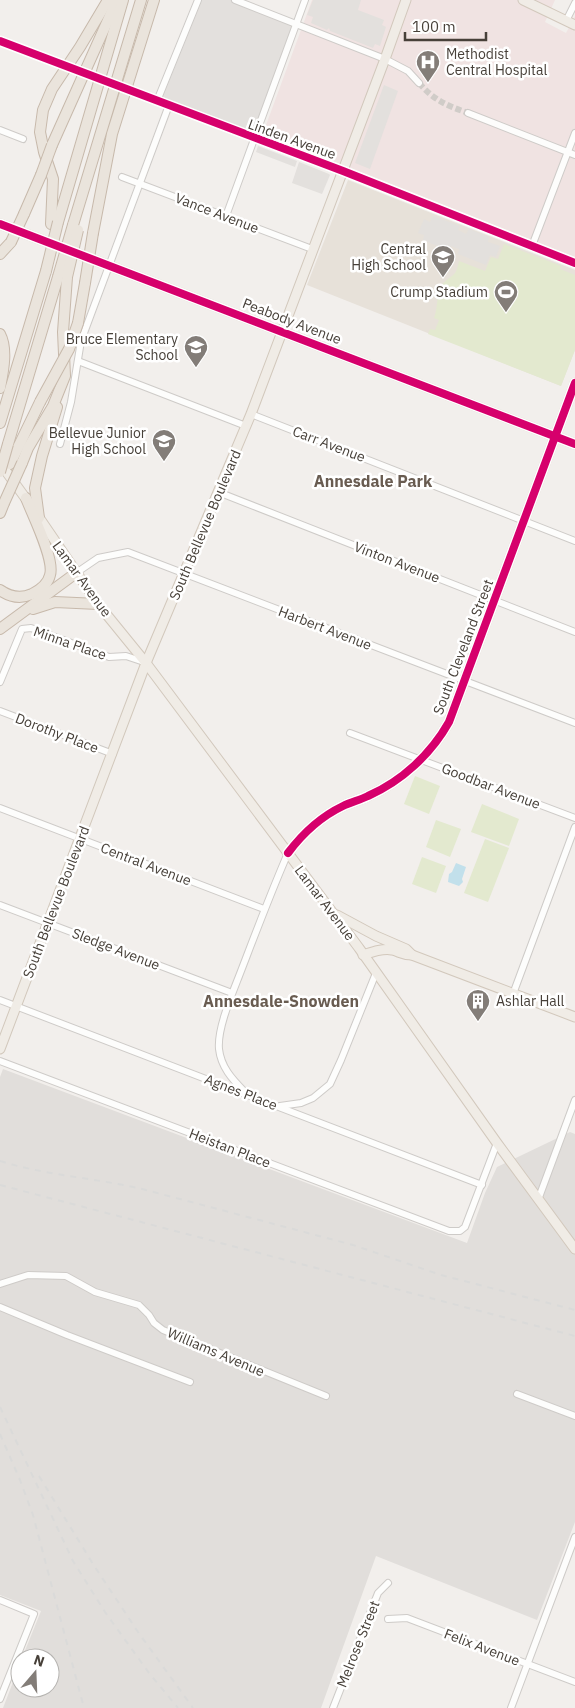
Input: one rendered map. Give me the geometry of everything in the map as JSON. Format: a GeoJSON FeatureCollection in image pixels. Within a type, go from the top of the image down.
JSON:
{"type":"FeatureCollection","features":[{"type":"Feature","properties":{"kind":"highway"},"geometry":{"type":"LineString","coordinates":[[54,223],[53,179],[40,132],[43,110],[52,89],[108,0]]}},
{"type":"Feature","properties":{"kind":"highway"},"geometry":{"type":"LineString","coordinates":[[0,254],[11,242],[41,175],[52,145],[118,0]]}},
{"type":"Feature","properties":{"kind":"highway"},"geometry":{"type":"LineString","coordinates":[[0,423],[30,323],[54,223],[124,0]]}},
{"type":"Feature","properties":{"kind":"highway"},"geometry":{"type":"LineString","coordinates":[[0,474],[62,277],[90,168],[141,0]]}},
{"type":"Feature","properties":{"kind":"highway"},"geometry":{"type":"LineString","coordinates":[[0,474],[10,464],[69,348],[78,323],[112,134],[154,0]]}},
{"type":"Feature","properties":{"kind":"highway"},"geometry":{"type":"LineString","coordinates":[[137,55],[160,0]]}},
{"type":"Feature","properties":{"kind":"highway"},"geometry":{"type":"LineString","coordinates":[[39,518],[35,488],[42,456],[60,400],[65,376],[62,277]]}},
{"type":"Feature","properties":{"kind":"highway"},"geometry":{"type":"LineString","coordinates":[[0,334],[3,339],[4,366],[0,388]]}},
{"type":"Feature","properties":{"kind":"highway"},"geometry":{"type":"LineString","coordinates":[[0,513],[28,448],[53,406],[65,376]]}},
{"type":"Feature","properties":{"kind":"highway"},"geometry":{"type":"LineString","coordinates":[[0,590],[12,596],[25,597],[41,589],[50,574],[50,558],[26,498]]}},
{"type":"Feature","properties":{"kind":"highway"},"geometry":{"type":"LineString","coordinates":[[0,630],[76,573]]}},
{"type":"Feature","properties":{"kind":"highway"},"geometry":{"type":"LineString","coordinates":[[25,612],[55,602],[98,604]]}},
{"type":"Feature","properties":{"kind":"main road","name":"South Bellevue Boulevard"},"geometry":{"type":"LineString","coordinates":[[0,1049],[146,663],[251,414],[406,0]]}},
{"type":"Feature","properties":{"kind":"main road"},"geometry":{"type":"LineString","coordinates":[[523,0],[575,25]]}},
{"type":"Feature","properties":{"kind":"main road","name":"Peabody Avenue"},"geometry":{"type":"LineString","coordinates":[[0,224],[575,444]]}},
{"type":"Feature","properties":{"kind":"main road","name":"South Cleveland Street"},"geometry":{"type":"LineString","coordinates":[[288,853],[300,837],[321,819],[344,805],[368,796],[396,780],[422,760],[442,734],[449,722],[575,383]]}},
{"type":"Feature","properties":{"kind":"main road","name":"Lamar Avenue"},"geometry":{"type":"LineString","coordinates":[[0,463],[98,604],[146,663],[333,912],[497,1143],[575,1249]]}},
{"type":"Feature","properties":{"kind":"main road"},"geometry":{"type":"LineString","coordinates":[[333,912],[376,936],[406,949],[412,955]]}},
{"type":"Feature","properties":{"kind":"main road"},"geometry":{"type":"LineString","coordinates":[[363,955],[379,950],[391,950],[403,955],[412,955],[575,1017]]}},
{"type":"Feature","properties":{"kind":"street"},"geometry":{"type":"LineString","coordinates":[[157,101],[198,0]]}},
{"type":"Feature","properties":{"kind":"street"},"geometry":{"type":"LineString","coordinates":[[235,0],[385,59],[408,71],[419,83]]}},
{"type":"Feature","properties":{"kind":"street"},"geometry":{"type":"LineString","coordinates":[[226,216],[305,0]]}},
{"type":"Feature","properties":{"kind":"street"},"geometry":{"type":"LineString","coordinates":[[566,21],[575,3]]}},
{"type":"Feature","properties":{"kind":"street","name":"Linden Avenue"},"geometry":{"type":"LineString","coordinates":[[0,41],[343,171],[575,263]]}},
{"type":"Feature","properties":{"kind":"street"},"geometry":{"type":"LineString","coordinates":[[60,444],[81,341],[169,106]]}},
{"type":"Feature","properties":{"kind":"street"},"geometry":{"type":"LineString","coordinates":[[468,113],[575,155]]}},
{"type":"Feature","properties":{"kind":"street"},"geometry":{"type":"LineString","coordinates":[[0,130],[23,139]]}},
{"type":"Feature","properties":{"kind":"street"},"geometry":{"type":"LineString","coordinates":[[532,246],[575,133]]}},
{"type":"Feature","properties":{"kind":"street","name":"Vance Avenue"},"geometry":{"type":"LineString","coordinates":[[122,177],[312,249]]}},
{"type":"Feature","properties":{"kind":"street"},"geometry":{"type":"LineString","coordinates":[[78,361],[246,426]]}},
{"type":"Feature","properties":{"kind":"street","name":"Carr Avenue"},"geometry":{"type":"LineString","coordinates":[[251,414],[575,541]]}},
{"type":"Feature","properties":{"kind":"street","name":"Vinton Avenue"},"geometry":{"type":"LineString","coordinates":[[218,492],[575,632]]}},
{"type":"Feature","properties":{"kind":"street","name":"Harbert Avenue"},"geometry":{"type":"LineString","coordinates":[[76,573],[98,558],[128,552],[575,723]]}},
{"type":"Feature","properties":{"kind":"street","name":"Minna Place"},"geometry":{"type":"LineString","coordinates":[[0,682],[22,629],[31,628],[109,657],[126,656],[146,663]]}},
{"type":"Feature","properties":{"kind":"street","name":"Dorothy Place"},"geometry":{"type":"LineString","coordinates":[[0,711],[113,754]]}},
{"type":"Feature","properties":{"kind":"street","name":"Goodbar Avenue"},"geometry":{"type":"LineString","coordinates":[[350,733],[575,818]]}},
{"type":"Feature","properties":{"kind":"street","name":"Central Avenue"},"geometry":{"type":"LineString","coordinates":[[0,808],[264,909]]}},
{"type":"Feature","properties":{"kind":"street"},"geometry":{"type":"LineString","coordinates":[[513,994],[575,827]]}},
{"type":"Feature","properties":{"kind":"street"},"geometry":{"type":"LineString","coordinates":[[246,1094],[227,1073],[219,1049],[220,1030],[264,909],[288,853]]}},
{"type":"Feature","properties":{"kind":"street","name":"Sledge Avenue"},"geometry":{"type":"LineString","coordinates":[[0,905],[232,993]]}},
{"type":"Feature","properties":{"kind":"street"},"geometry":{"type":"LineString","coordinates":[[279,1106],[301,1103],[313,1098],[330,1084],[376,973]]}},
{"type":"Feature","properties":{"kind":"street","name":"Agnes Place"},"geometry":{"type":"LineString","coordinates":[[0,1000],[482,1185]]}},
{"type":"Feature","properties":{"kind":"street","name":"Heistan Place"},"geometry":{"type":"LineString","coordinates":[[0,1061],[450,1231],[460,1232],[465,1227],[482,1185]]}},
{"type":"Feature","properties":{"kind":"street"},"geometry":{"type":"LineString","coordinates":[[538,1200],[575,1100]]}},
{"type":"Feature","properties":{"kind":"street"},"geometry":{"type":"LineString","coordinates":[[482,1185],[497,1143]]}},
{"type":"Feature","properties":{"kind":"street","name":"Williams Avenue"},"geometry":{"type":"LineString","coordinates":[[0,1284],[28,1275],[66,1276],[95,1292],[139,1305],[154,1323],[163,1330],[326,1396]]}},
{"type":"Feature","properties":{"kind":"street"},"geometry":{"type":"LineString","coordinates":[[0,1307],[190,1382]]}},
{"type":"Feature","properties":{"kind":"street"},"geometry":{"type":"LineString","coordinates":[[517,1394],[575,1416]]}},
{"type":"Feature","properties":{"kind":"street"},"geometry":{"type":"LineString","coordinates":[[511,1708],[575,1537]]}},
{"type":"Feature","properties":{"kind":"street","name":"Melrose Street"},"geometry":{"type":"LineString","coordinates":[[333,1708],[378,1593],[388,1583]]}},
{"type":"Feature","properties":{"kind":"street"},"geometry":{"type":"LineString","coordinates":[[0,1600],[34,1614],[0,1699]]}},
{"type":"Feature","properties":{"kind":"street","name":"Felix Avenue"},"geometry":{"type":"LineString","coordinates":[[388,1619],[407,1618],[575,1682]]}},
{"type":"Feature","properties":{"kind":"shaded area"},"geometry":{"type":"Polygon","coordinates":[[[198,0],[235,0],[296,24],[254,139],[157,101],[198,0]]]}},
{"type":"Feature","properties":{"kind":"shaded area","name":"Methodist Central Hospital"},"geometry":{"type":"Polygon","coordinates":[[[312,0],[555,0],[545,22],[566,33],[575,16],[575,257],[351,168],[262,136],[312,0]]]}},
{"type":"Feature","properties":{"kind":"shaded area"},"geometry":{"type":"Polygon","coordinates":[[[313,0],[361,0],[358,10],[384,20],[382,25],[386,27],[380,46],[375,44],[373,48],[330,31],[329,28],[327,30],[311,23],[313,17],[307,15],[313,0]]]}},
{"type":"Feature","properties":{"kind":"shaded area"},"geometry":{"type":"Polygon","coordinates":[[[384,85],[398,91],[370,169],[355,163],[384,85]]]}},
{"type":"Feature","properties":{"kind":"shaded area"},"geometry":{"type":"Polygon","coordinates":[[[258,146],[297,161],[295,167],[256,152],[258,146]]]}},
{"type":"Feature","properties":{"kind":"shaded area"},"geometry":{"type":"Polygon","coordinates":[[[299,162],[330,175],[322,194],[292,183],[299,162]]]}},
{"type":"Feature","properties":{"kind":"shaded area","name":"Central High School"},"geometry":{"type":"Polygon","coordinates":[[[348,180],[575,270],[575,350],[561,386],[307,285],[348,180]]]}},
{"type":"Feature","properties":{"kind":"shaded area"},"geometry":{"type":"Polygon","coordinates":[[[433,216],[460,226],[458,230],[466,234],[469,229],[489,237],[488,242],[500,246],[496,257],[490,255],[486,265],[458,254],[459,249],[451,246],[449,251],[423,240],[424,235],[418,233],[424,219],[430,222],[433,216]]]}},
{"type":"Feature","properties":{"kind":"shaded area"},"geometry":{"type":"Polygon","coordinates":[[[3,1069],[467,1243],[485,1193],[497,1167],[570,1132],[575,1134],[575,1522],[537,1620],[376,1556],[321,1708],[3,1708],[10,1690],[10,1698],[60,1698],[60,1648],[26,1648],[41,1611],[0,1595],[0,1077],[3,1069]]]}},
{"type":"Feature","properties":{"kind":"green space","name":"Crump Stadium"},"geometry":{"type":"Polygon","coordinates":[[[504,244],[561,266],[560,269],[575,275],[575,350],[561,386],[428,334],[430,329],[435,330],[439,320],[434,318],[441,287],[455,273],[459,261],[485,271],[491,257],[498,259],[504,244]]]}},
{"type":"Feature","properties":{"kind":"green space"},"geometry":{"type":"Polygon","coordinates":[[[415,776],[440,786],[429,814],[404,804],[415,776]]]}},
{"type":"Feature","properties":{"kind":"green space"},"geometry":{"type":"Polygon","coordinates":[[[482,804],[519,819],[509,846],[471,832],[482,804]]]}},
{"type":"Feature","properties":{"kind":"green space"},"geometry":{"type":"Polygon","coordinates":[[[436,820],[461,829],[450,857],[426,847],[436,820]]]}},
{"type":"Feature","properties":{"kind":"green space"},"geometry":{"type":"Polygon","coordinates":[[[485,839],[509,848],[488,902],[464,893],[485,839]]]}},
{"type":"Feature","properties":{"kind":"green space"},"geometry":{"type":"Polygon","coordinates":[[[422,857],[446,866],[436,893],[412,884],[422,857]]]}},
{"type":"Feature","properties":{"kind":"water"},"geometry":{"type":"Polygon","coordinates":[[[456,863],[466,867],[462,879],[463,882],[459,886],[448,882],[449,874],[456,863]]]}},
{"type":"Feature","properties":{"kind":"tunnel"},"geometry":{"type":"LineString","coordinates":[[419,83],[441,102],[468,113]]}},
{"type":"Feature","properties":{"kind":"railway"},"geometry":{"type":"LineString","coordinates":[[0,1161],[36,1170],[146,1190],[353,1245],[441,1275],[575,1310]]}},
{"type":"Feature","properties":{"kind":"railway"},"geometry":{"type":"LineString","coordinates":[[0,1185],[575,1336]]}},
{"type":"Feature","properties":{"kind":"railway"},"geometry":{"type":"LineString","coordinates":[[0,1407],[73,1561],[105,1612],[149,1673],[178,1708]]}},
{"type":"Feature","properties":{"kind":"railway"},"geometry":{"type":"LineString","coordinates":[[0,1434],[33,1515],[84,1708]]}},
{"type":"Feature","properties":{"kind":"railway"},"geometry":{"type":"LineString","coordinates":[[39,1476],[93,1564],[138,1632],[193,1708]]}},
{"type":"Feature","properties":{"kind":"cycle path"},"geometry":{"type":"LineString","coordinates":[[0,41],[343,171],[575,263]]}},
{"type":"Feature","properties":{"kind":"cycle path"},"geometry":{"type":"LineString","coordinates":[[0,224],[575,444]]}},
{"type":"Feature","properties":{"kind":"cycle path"},"geometry":{"type":"LineString","coordinates":[[288,853],[319,820],[343,806],[381,790],[404,774],[424,756],[442,734],[449,722],[575,383]]}},
{"type":"Feature","properties":{"kind":"place","name":"Methodist Central Hospital"},"geometry":{"type":"Point","coordinates":[428,83]}},
{"type":"Feature","properties":{"kind":"place","name":"Central High School"},"geometry":{"type":"Point","coordinates":[443,278]}},
{"type":"Feature","properties":{"kind":"place","name":"Crump Stadium"},"geometry":{"type":"Point","coordinates":[506,313]}},
{"type":"Feature","properties":{"kind":"place","name":"Bruce Elementary School"},"geometry":{"type":"Point","coordinates":[196,368]}},
{"type":"Feature","properties":{"kind":"place","name":"Bellevue Junior High School"},"geometry":{"type":"Point","coordinates":[164,462]}},
{"type":"Feature","properties":{"kind":"place","name":"Ashlar Hall"},"geometry":{"type":"Point","coordinates":[478,1022]}},
{"type":"Feature","properties":{"kind":"district","name":"Annesdale Park"},"geometry":{"type":"Point","coordinates":[373,481]}},
{"type":"Feature","properties":{"kind":"district","name":"Annesdale-Snowden"},"geometry":{"type":"Point","coordinates":[281,1001]}}]}
